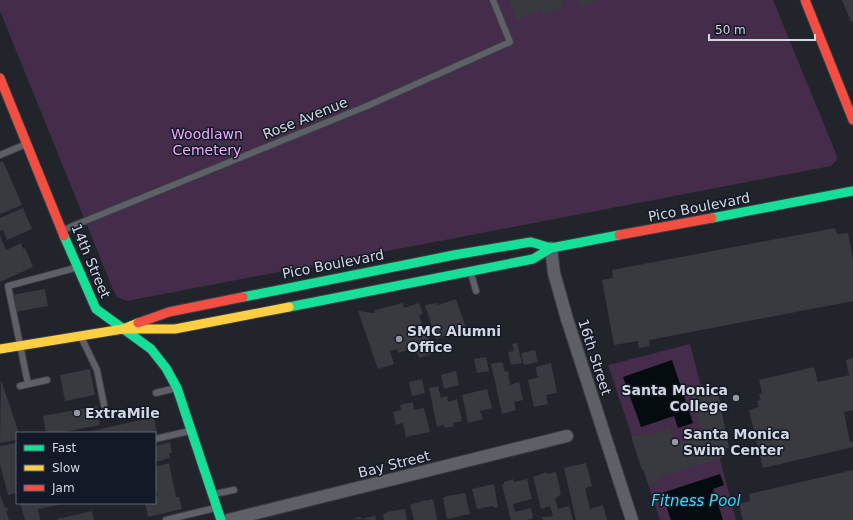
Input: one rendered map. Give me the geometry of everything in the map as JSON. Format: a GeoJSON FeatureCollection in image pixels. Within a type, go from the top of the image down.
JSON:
{"type":"FeatureCollection","features":[{"type":"Feature","properties":{"kind":"main road"},"geometry":{"type":"LineString","coordinates":[[805,0],[853,120]]}},
{"type":"Feature","properties":{"kind":"main road","name":"14th Street"},"geometry":{"type":"LineString","coordinates":[[0,78],[77,268],[96,309],[151,349],[166,368],[177,388],[221,520]]}},
{"type":"Feature","properties":{"kind":"main road","name":"Pico Boulevard"},"geometry":{"type":"LineString","coordinates":[[0,349],[124,329],[175,329],[533,259],[551,248],[853,191]]}},
{"type":"Feature","properties":{"kind":"main road","name":"Pico Boulevard"},"geometry":{"type":"LineString","coordinates":[[124,329],[169,312],[432,259],[531,242],[551,248]]}},
{"type":"Feature","properties":{"kind":"main road"},"geometry":{"type":"LineString","coordinates":[[432,259],[435,277]]}},
{"type":"Feature","properties":{"kind":"main road"},"geometry":{"type":"LineString","coordinates":[[336,278],[340,297]]}},
{"type":"Feature","properties":{"kind":"street","name":"16th Street"},"geometry":{"type":"LineString","coordinates":[[551,248],[554,273],[567,319],[632,520]]}},
{"type":"Feature","properties":{"kind":"street","name":"Bay Street"},"geometry":{"type":"LineString","coordinates":[[228,520],[567,436]]}},
{"type":"Feature","properties":{"kind":"lane","name":"Rose Avenue"},"geometry":{"type":"LineString","coordinates":[[62,230],[367,106],[510,42],[493,0]]}},
{"type":"Feature","properties":{"kind":"lane"},"geometry":{"type":"LineString","coordinates":[[0,155],[27,144]]}},
{"type":"Feature","properties":{"kind":"lane"},"geometry":{"type":"LineString","coordinates":[[28,384],[8,286],[77,268]]}},
{"type":"Feature","properties":{"kind":"lane"},"geometry":{"type":"LineString","coordinates":[[471,272],[476,291]]}},
{"type":"Feature","properties":{"kind":"lane"},"geometry":{"type":"LineString","coordinates":[[81,336],[97,370],[104,405]]}},
{"type":"Feature","properties":{"kind":"lane"},"geometry":{"type":"LineString","coordinates":[[20,386],[47,380]]}},
{"type":"Feature","properties":{"kind":"lane"},"geometry":{"type":"LineString","coordinates":[[156,393],[177,388]]}},
{"type":"Feature","properties":{"kind":"lane"},"geometry":{"type":"LineString","coordinates":[[156,439],[192,431]]}},
{"type":"Feature","properties":{"kind":"lane"},"geometry":{"type":"LineString","coordinates":[[213,495],[234,490]]}},
{"type":"Feature","properties":{"kind":"lane"},"geometry":{"type":"LineString","coordinates":[[166,520],[217,507]]}},
{"type":"Feature","properties":{"kind":"green space","name":"Woodlawn Cemetery"},"geometry":{"type":"Polygon","coordinates":[[[0,0],[773,0],[837,156],[836,161],[831,166],[127,301],[117,297],[112,287],[0,11],[0,0]]]}},
{"type":"Feature","properties":{"kind":"green space","name":"Santa Monica Swim Center"},"geometry":{"type":"Polygon","coordinates":[[[690,344],[736,520],[660,520],[608,365],[690,344]]]}},
{"type":"Feature","properties":{"kind":"water"},"geometry":{"type":"Polygon","coordinates":[[[672,360],[693,423],[678,428],[674,416],[641,427],[623,377],[672,360]]]}},
{"type":"Feature","properties":{"kind":"water","name":"Fitness Pool"},"geometry":{"type":"Polygon","coordinates":[[[720,474],[724,485],[713,489],[723,520],[671,520],[662,493],[720,474]]]}},
{"type":"Feature","properties":{"kind":"building"},"geometry":{"type":"Polygon","coordinates":[[[509,0],[566,0],[562,2],[564,7],[547,15],[547,13],[543,15],[541,10],[517,20],[509,0]]]}},
{"type":"Feature","properties":{"kind":"building"},"geometry":{"type":"Polygon","coordinates":[[[578,0],[599,0],[581,7],[578,0]]]}},
{"type":"Feature","properties":{"kind":"building"},"geometry":{"type":"Polygon","coordinates":[[[842,0],[853,0],[853,21],[851,22],[842,0]]]}},
{"type":"Feature","properties":{"kind":"building"},"geometry":{"type":"Polygon","coordinates":[[[3,161],[22,205],[0,214],[0,162],[3,161]]]}},
{"type":"Feature","properties":{"kind":"building"},"geometry":{"type":"Polygon","coordinates":[[[23,208],[32,229],[7,240],[3,230],[0,231],[0,218],[23,208]]]}},
{"type":"Feature","properties":{"kind":"building"},"geometry":{"type":"Polygon","coordinates":[[[835,228],[837,234],[848,233],[853,259],[853,301],[649,340],[650,346],[639,348],[638,341],[614,345],[602,280],[613,278],[612,270],[835,228]]]}},
{"type":"Feature","properties":{"kind":"building"},"geometry":{"type":"Polygon","coordinates":[[[0,235],[6,250],[21,243],[23,249],[25,248],[33,267],[0,282],[0,235]]]}},
{"type":"Feature","properties":{"kind":"building"},"geometry":{"type":"Polygon","coordinates":[[[45,289],[48,306],[15,312],[12,295],[45,289]]]}},
{"type":"Feature","properties":{"kind":"building"},"geometry":{"type":"Polygon","coordinates":[[[456,299],[466,328],[436,339],[425,305],[437,303],[438,305],[456,299]]]}},
{"type":"Feature","properties":{"kind":"building","name":"SMC Alumni Office"},"geometry":{"type":"Polygon","coordinates":[[[403,303],[404,308],[419,303],[423,314],[419,315],[425,334],[428,333],[434,353],[419,358],[414,343],[412,344],[413,348],[398,353],[397,349],[390,351],[394,364],[378,369],[358,311],[374,313],[375,310],[403,303]]]}},
{"type":"Feature","properties":{"kind":"building"},"geometry":{"type":"Polygon","coordinates":[[[517,343],[522,363],[511,365],[508,352],[514,351],[512,344],[517,343]]]}},
{"type":"Feature","properties":{"kind":"building"},"geometry":{"type":"Polygon","coordinates":[[[535,350],[538,362],[524,365],[521,353],[535,350]]]}},
{"type":"Feature","properties":{"kind":"building"},"geometry":{"type":"Polygon","coordinates":[[[486,357],[489,371],[477,373],[474,359],[486,357]]]}},
{"type":"Feature","properties":{"kind":"building"},"geometry":{"type":"Polygon","coordinates":[[[853,358],[853,410],[844,412],[850,442],[853,441],[853,447],[763,468],[749,410],[759,407],[757,401],[761,400],[759,394],[762,393],[759,380],[814,367],[818,382],[849,375],[846,360],[853,358]]]}},
{"type":"Feature","properties":{"kind":"building"},"geometry":{"type":"Polygon","coordinates":[[[502,362],[505,372],[508,371],[510,385],[519,382],[523,400],[514,402],[516,410],[502,414],[491,364],[502,362]]]}},
{"type":"Feature","properties":{"kind":"building"},"geometry":{"type":"Polygon","coordinates":[[[551,363],[557,393],[546,395],[548,404],[534,407],[528,380],[540,377],[537,376],[536,367],[551,363]]]}},
{"type":"Feature","properties":{"kind":"building"},"geometry":{"type":"Polygon","coordinates":[[[90,369],[95,395],[65,401],[60,375],[90,369]]]}},
{"type":"Feature","properties":{"kind":"building"},"geometry":{"type":"Polygon","coordinates":[[[456,371],[459,385],[444,389],[441,375],[456,371]]]}},
{"type":"Feature","properties":{"kind":"building"},"geometry":{"type":"Polygon","coordinates":[[[422,379],[425,393],[412,396],[409,382],[422,379]]]}},
{"type":"Feature","properties":{"kind":"building"},"geometry":{"type":"Polygon","coordinates":[[[1,380],[19,432],[16,432],[16,440],[0,443],[1,380]]]}},
{"type":"Feature","properties":{"kind":"building"},"geometry":{"type":"Polygon","coordinates":[[[438,386],[441,398],[447,396],[448,402],[457,399],[462,421],[453,423],[454,426],[445,428],[444,425],[437,427],[429,388],[438,386]]]}},
{"type":"Feature","properties":{"kind":"building"},"geometry":{"type":"Polygon","coordinates":[[[704,387],[705,389],[717,387],[729,448],[721,449],[723,457],[658,478],[659,481],[649,485],[644,469],[642,470],[631,436],[652,435],[661,432],[669,426],[674,445],[703,435],[688,391],[704,387]]]}},
{"type":"Feature","properties":{"kind":"building"},"geometry":{"type":"Polygon","coordinates":[[[487,389],[492,408],[480,411],[483,419],[468,423],[462,395],[487,389]]]}},
{"type":"Feature","properties":{"kind":"building"},"geometry":{"type":"Polygon","coordinates":[[[413,402],[414,410],[424,408],[430,432],[406,437],[403,423],[396,425],[393,412],[401,410],[400,405],[413,402]]]}},
{"type":"Feature","properties":{"kind":"building"},"geometry":{"type":"Polygon","coordinates":[[[97,406],[100,425],[63,432],[46,432],[43,416],[97,406]]]}},
{"type":"Feature","properties":{"kind":"building"},"geometry":{"type":"Polygon","coordinates":[[[154,417],[157,433],[156,432],[87,432],[154,417]]]}},
{"type":"Feature","properties":{"kind":"building"},"geometry":{"type":"Polygon","coordinates":[[[170,442],[172,453],[169,453],[170,458],[156,462],[156,446],[170,442]]]}},
{"type":"Feature","properties":{"kind":"building"},"geometry":{"type":"Polygon","coordinates":[[[16,443],[16,493],[8,495],[0,464],[0,446],[16,443]]]}},
{"type":"Feature","properties":{"kind":"building"},"geometry":{"type":"Polygon","coordinates":[[[169,463],[176,497],[179,497],[182,509],[148,517],[145,504],[156,504],[156,496],[158,495],[156,488],[156,467],[169,463]]]}},
{"type":"Feature","properties":{"kind":"building"},"geometry":{"type":"Polygon","coordinates":[[[586,463],[592,486],[585,488],[590,509],[603,505],[607,520],[576,520],[564,468],[586,463]]]}},
{"type":"Feature","properties":{"kind":"building"},"geometry":{"type":"Polygon","coordinates":[[[853,470],[853,520],[743,520],[739,504],[750,501],[749,494],[853,470]]]}},
{"type":"Feature","properties":{"kind":"building"},"geometry":{"type":"Polygon","coordinates":[[[547,472],[547,474],[556,472],[561,494],[555,499],[558,509],[569,506],[573,520],[543,520],[542,517],[553,516],[550,506],[541,509],[533,477],[547,472]]]}},
{"type":"Feature","properties":{"kind":"building"},"geometry":{"type":"Polygon","coordinates":[[[513,479],[514,482],[527,479],[532,499],[513,504],[515,512],[531,508],[533,518],[527,520],[511,520],[502,485],[504,482],[513,479]]]}},
{"type":"Feature","properties":{"kind":"building"},"geometry":{"type":"Polygon","coordinates":[[[494,484],[498,507],[493,508],[493,506],[477,509],[472,489],[494,484]]]}},
{"type":"Feature","properties":{"kind":"building"},"geometry":{"type":"Polygon","coordinates":[[[465,493],[470,514],[447,519],[443,498],[465,493]]]}},
{"type":"Feature","properties":{"kind":"building"},"geometry":{"type":"Polygon","coordinates":[[[0,495],[5,508],[7,507],[8,511],[6,511],[9,520],[0,520],[0,495]]]}},
{"type":"Feature","properties":{"kind":"building"},"geometry":{"type":"Polygon","coordinates":[[[433,499],[437,520],[414,520],[410,505],[433,499]]]}},
{"type":"Feature","properties":{"kind":"building"},"geometry":{"type":"Polygon","coordinates":[[[20,504],[62,504],[38,509],[40,520],[25,520],[20,504]]]}},
{"type":"Feature","properties":{"kind":"building"},"geometry":{"type":"Polygon","coordinates":[[[405,509],[407,520],[384,520],[383,514],[405,509]]]}},
{"type":"Feature","properties":{"kind":"building"},"geometry":{"type":"Polygon","coordinates":[[[92,511],[94,520],[57,520],[57,519],[92,511]]]}},
{"type":"Feature","properties":{"kind":"building"},"geometry":{"type":"Polygon","coordinates":[[[375,516],[376,520],[351,519],[361,517],[361,519],[375,516]]]}},
{"type":"Feature","properties":{"kind":"traffic: fast"},"geometry":{"type":"LineString","coordinates":[[712,218],[853,191]]}},
{"type":"Feature","properties":{"kind":"traffic: fast"},"geometry":{"type":"LineString","coordinates":[[289,307],[533,259],[551,248],[619,235]]}},
{"type":"Feature","properties":{"kind":"traffic: fast"},"geometry":{"type":"LineString","coordinates":[[64,236],[96,309],[151,349],[166,368],[177,388],[221,520]]}},
{"type":"Feature","properties":{"kind":"traffic: fast"},"geometry":{"type":"LineString","coordinates":[[243,297],[454,255],[531,242],[551,248]]}},
{"type":"Feature","properties":{"kind":"traffic: slow"},"geometry":{"type":"LineString","coordinates":[[123,329],[175,329],[289,307]]}},
{"type":"Feature","properties":{"kind":"traffic: slow"},"geometry":{"type":"LineString","coordinates":[[0,349],[123,329],[138,323]]}},
{"type":"Feature","properties":{"kind":"traffic: jam"},"geometry":{"type":"LineString","coordinates":[[805,0],[853,120]]}},
{"type":"Feature","properties":{"kind":"traffic: jam"},"geometry":{"type":"LineString","coordinates":[[0,78],[64,236]]}},
{"type":"Feature","properties":{"kind":"traffic: jam"},"geometry":{"type":"LineString","coordinates":[[619,235],[712,218]]}},
{"type":"Feature","properties":{"kind":"traffic: jam"},"geometry":{"type":"LineString","coordinates":[[138,323],[169,312],[243,297]]}},
{"type":"Feature","properties":{"kind":"place","name":"SMC Alumni Office"},"geometry":{"type":"Point","coordinates":[399,339]}},
{"type":"Feature","properties":{"kind":"place","name":"Santa Monica College"},"geometry":{"type":"Point","coordinates":[736,398]}},
{"type":"Feature","properties":{"kind":"place","name":"ExtraMile"},"geometry":{"type":"Point","coordinates":[77,413]}},
{"type":"Feature","properties":{"kind":"place","name":"Santa Monica Swim Center"},"geometry":{"type":"Point","coordinates":[675,442]}}]}
